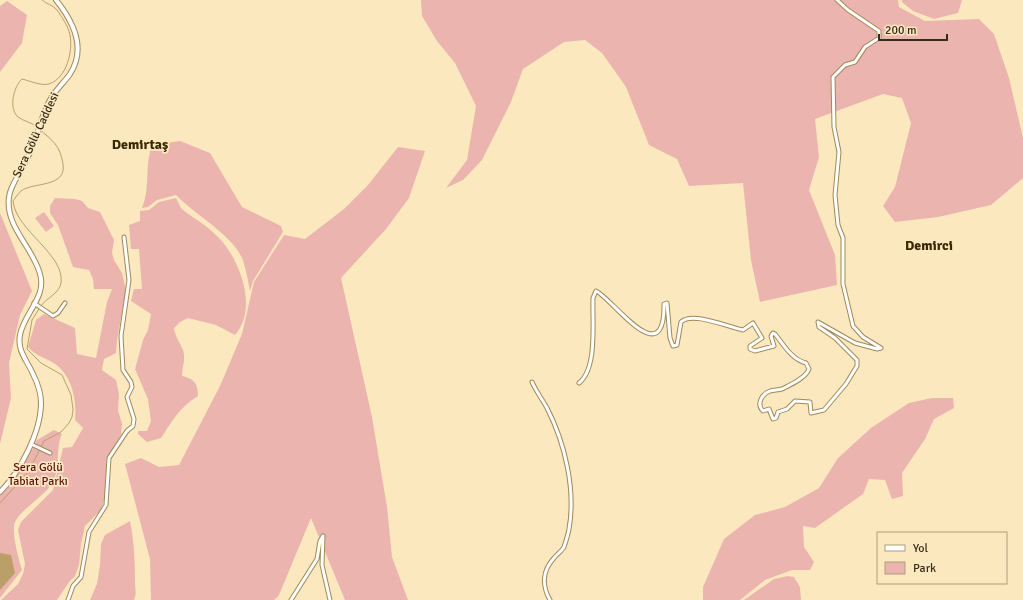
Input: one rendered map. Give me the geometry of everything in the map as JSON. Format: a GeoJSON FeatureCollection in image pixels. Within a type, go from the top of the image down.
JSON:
{"type":"FeatureCollection","features":[{"type":"Feature","properties":{"kind":"main road","name":"Sera Gölü Caddesi"},"geometry":{"type":"LineString","coordinates":[[0,492],[18,471],[35,431],[40,412],[41,402],[33,373],[20,352],[19,341],[25,317],[36,304],[40,295],[42,285],[41,274],[36,262],[10,217],[8,196],[36,136],[52,96],[73,67],[78,52],[77,37],[74,28],[65,11],[56,0]]}},
{"type":"Feature","properties":{"kind":"street"},"geometry":{"type":"LineString","coordinates":[[579,383],[587,371],[591,352],[593,298],[596,291],[622,316],[638,329],[646,333],[654,332],[659,329],[664,313],[664,304],[667,303],[670,338],[673,346],[677,345],[681,322],[690,318],[700,317],[711,322],[743,330],[753,323],[762,338],[750,346],[750,349],[755,351],[774,346],[771,336],[773,333],[776,334],[790,353],[799,361],[806,363],[809,369],[805,377],[781,389],[770,391],[762,397],[759,404],[760,408],[762,411],[770,410],[772,419],[776,418],[778,412],[787,409],[794,401],[810,402],[811,413],[824,410],[846,384],[857,366],[857,360],[835,338],[819,327],[818,322],[855,343],[877,349],[881,348],[863,337],[858,332],[853,326],[849,313],[842,272],[843,238],[836,218],[835,195],[839,152],[835,136],[832,111],[833,77],[845,65],[855,62],[865,46],[879,38],[880,35],[879,31],[848,10],[837,0]]}},
{"type":"Feature","properties":{"kind":"street"},"geometry":{"type":"LineString","coordinates":[[68,600],[73,586],[80,577],[89,532],[106,504],[109,458],[126,432],[133,426],[134,418],[128,397],[132,387],[131,382],[123,370],[121,336],[129,280],[124,237]]}},
{"type":"Feature","properties":{"kind":"street"},"geometry":{"type":"LineString","coordinates":[[36,304],[52,315],[55,315],[64,303]]}},
{"type":"Feature","properties":{"kind":"street"},"geometry":{"type":"LineString","coordinates":[[532,382],[548,410],[568,465],[567,473],[572,490],[572,505],[564,547],[553,559],[546,570],[544,586],[550,600]]}},
{"type":"Feature","properties":{"kind":"street"},"geometry":{"type":"LineString","coordinates":[[22,461],[26,458],[34,446],[35,431]]}},
{"type":"Feature","properties":{"kind":"street"},"geometry":{"type":"LineString","coordinates":[[34,446],[50,453]]}},
{"type":"Feature","properties":{"kind":"street"},"geometry":{"type":"LineString","coordinates":[[291,600],[317,558],[320,540],[323,536],[322,565],[330,600]]}},
{"type":"Feature","properties":{"kind":"green space"},"geometry":{"type":"Polygon","coordinates":[[[421,0],[898,0],[899,7],[925,21],[979,19],[994,34],[1009,78],[1023,138],[1023,178],[991,205],[938,217],[895,222],[883,206],[895,187],[911,123],[902,98],[883,94],[815,119],[819,157],[809,190],[835,255],[837,285],[760,302],[751,260],[743,183],[689,186],[677,159],[649,145],[626,87],[602,53],[585,40],[564,42],[523,69],[511,102],[482,160],[463,180],[446,188],[467,160],[476,106],[455,63],[437,41],[422,16],[421,0]]]}},
{"type":"Feature","properties":{"kind":"green space"},"geometry":{"type":"Polygon","coordinates":[[[902,0],[962,0],[958,13],[934,19],[913,11],[902,2],[902,0]]]}},
{"type":"Feature","properties":{"kind":"green space"},"geometry":{"type":"Polygon","coordinates":[[[7,1],[27,15],[22,43],[0,72],[0,6],[7,1]]]}},
{"type":"Feature","properties":{"kind":"green space"},"geometry":{"type":"Polygon","coordinates":[[[180,141],[210,153],[242,207],[281,226],[283,232],[253,281],[250,291],[243,260],[238,251],[231,242],[176,195],[157,200],[148,207],[142,208],[145,200],[148,161],[152,145],[180,141]]]}},
{"type":"Feature","properties":{"kind":"green space"},"geometry":{"type":"Polygon","coordinates":[[[398,147],[425,151],[409,198],[386,229],[341,278],[372,417],[387,507],[392,557],[408,600],[345,600],[311,518],[279,595],[274,600],[151,600],[150,559],[125,464],[141,458],[159,467],[179,465],[220,386],[242,334],[254,282],[284,235],[305,239],[344,209],[368,185],[398,147]]]}},
{"type":"Feature","properties":{"kind":"green space"},"geometry":{"type":"Polygon","coordinates":[[[55,198],[75,199],[82,201],[88,208],[100,212],[114,240],[112,253],[114,260],[122,273],[126,290],[116,353],[104,359],[102,370],[116,380],[119,394],[118,410],[122,424],[121,435],[106,460],[106,495],[101,510],[85,526],[81,544],[79,565],[75,576],[57,600],[1,600],[18,584],[23,574],[25,564],[18,530],[21,522],[53,490],[63,448],[72,447],[83,428],[75,420],[74,396],[69,380],[59,367],[36,354],[28,347],[36,320],[44,314],[75,328],[77,354],[96,358],[107,302],[112,289],[94,289],[93,279],[89,270],[73,267],[58,225],[50,213],[50,206],[55,198]]]}},
{"type":"Feature","properties":{"kind":"green space"},"geometry":{"type":"Polygon","coordinates":[[[176,198],[182,209],[201,222],[220,239],[228,249],[240,273],[244,286],[246,299],[245,312],[242,324],[235,335],[216,325],[188,318],[180,322],[174,328],[175,334],[184,353],[182,376],[193,380],[197,388],[198,396],[181,410],[161,438],[147,442],[138,434],[138,431],[147,431],[151,421],[148,399],[135,369],[143,340],[148,330],[151,314],[131,301],[134,289],[142,289],[139,249],[131,249],[129,225],[140,221],[140,211],[149,210],[159,202],[176,198]]]}},
{"type":"Feature","properties":{"kind":"green space"},"geometry":{"type":"Polygon","coordinates":[[[44,212],[54,226],[46,232],[35,218],[44,212]]]}},
{"type":"Feature","properties":{"kind":"green space"},"geometry":{"type":"Polygon","coordinates":[[[0,213],[32,291],[20,315],[9,363],[11,398],[0,444],[0,213]]]}},
{"type":"Feature","properties":{"kind":"green space"},"geometry":{"type":"Polygon","coordinates":[[[932,398],[953,398],[954,408],[934,419],[925,439],[902,473],[903,496],[892,499],[885,480],[869,479],[863,494],[815,528],[803,526],[804,547],[814,562],[810,570],[792,570],[765,580],[740,600],[703,600],[703,587],[724,539],[755,515],[785,507],[819,488],[838,458],[871,428],[909,403],[932,398]]]}},
{"type":"Feature","properties":{"kind":"green space","name":"Sera Gölü Tabiat Parkı"},"geometry":{"type":"Polygon","coordinates":[[[54,430],[62,434],[59,446],[57,470],[53,482],[49,487],[18,517],[15,522],[14,532],[17,553],[22,570],[0,598],[0,492],[21,470],[37,440],[54,430]]]}},
{"type":"Feature","properties":{"kind":"green space"},"geometry":{"type":"Polygon","coordinates":[[[130,521],[136,593],[134,600],[90,600],[97,584],[101,544],[105,535],[130,521]]]}},
{"type":"Feature","properties":{"kind":"green space"},"geometry":{"type":"Polygon","coordinates":[[[788,576],[794,577],[800,587],[801,600],[744,600],[774,579],[788,576]]]}},
{"type":"Feature","properties":{"kind":"shaded area"},"geometry":{"type":"Polygon","coordinates":[[[0,553],[11,555],[15,573],[0,590],[0,553]]]}},
{"type":"Feature","properties":{"kind":"waterway"},"geometry":{"type":"LineString","coordinates":[[37,127],[18,117],[15,113],[13,108],[13,97],[19,82],[22,79],[43,84],[49,84],[55,81],[64,70],[71,49],[70,35],[63,19],[55,8],[42,0]]}},
{"type":"Feature","properties":{"kind":"waterway"},"geometry":{"type":"LineString","coordinates":[[39,129],[52,140],[58,148],[62,158],[63,172],[60,177],[54,181],[26,188],[21,191],[13,201],[16,212],[22,222],[56,262],[60,272],[60,287],[41,306]]}},
{"type":"Feature","properties":{"kind":"waterway"},"geometry":{"type":"LineString","coordinates":[[0,503],[29,471],[44,441],[61,432],[72,417],[73,409],[71,395],[62,375],[41,363],[27,349],[32,320],[39,309]]}},
{"type":"Feature","properties":{"kind":"district","name":"Demirtaş"},"geometry":{"type":"Point","coordinates":[140,144]}},
{"type":"Feature","properties":{"kind":"district","name":"Demirci"},"geometry":{"type":"Point","coordinates":[929,245]}}]}
